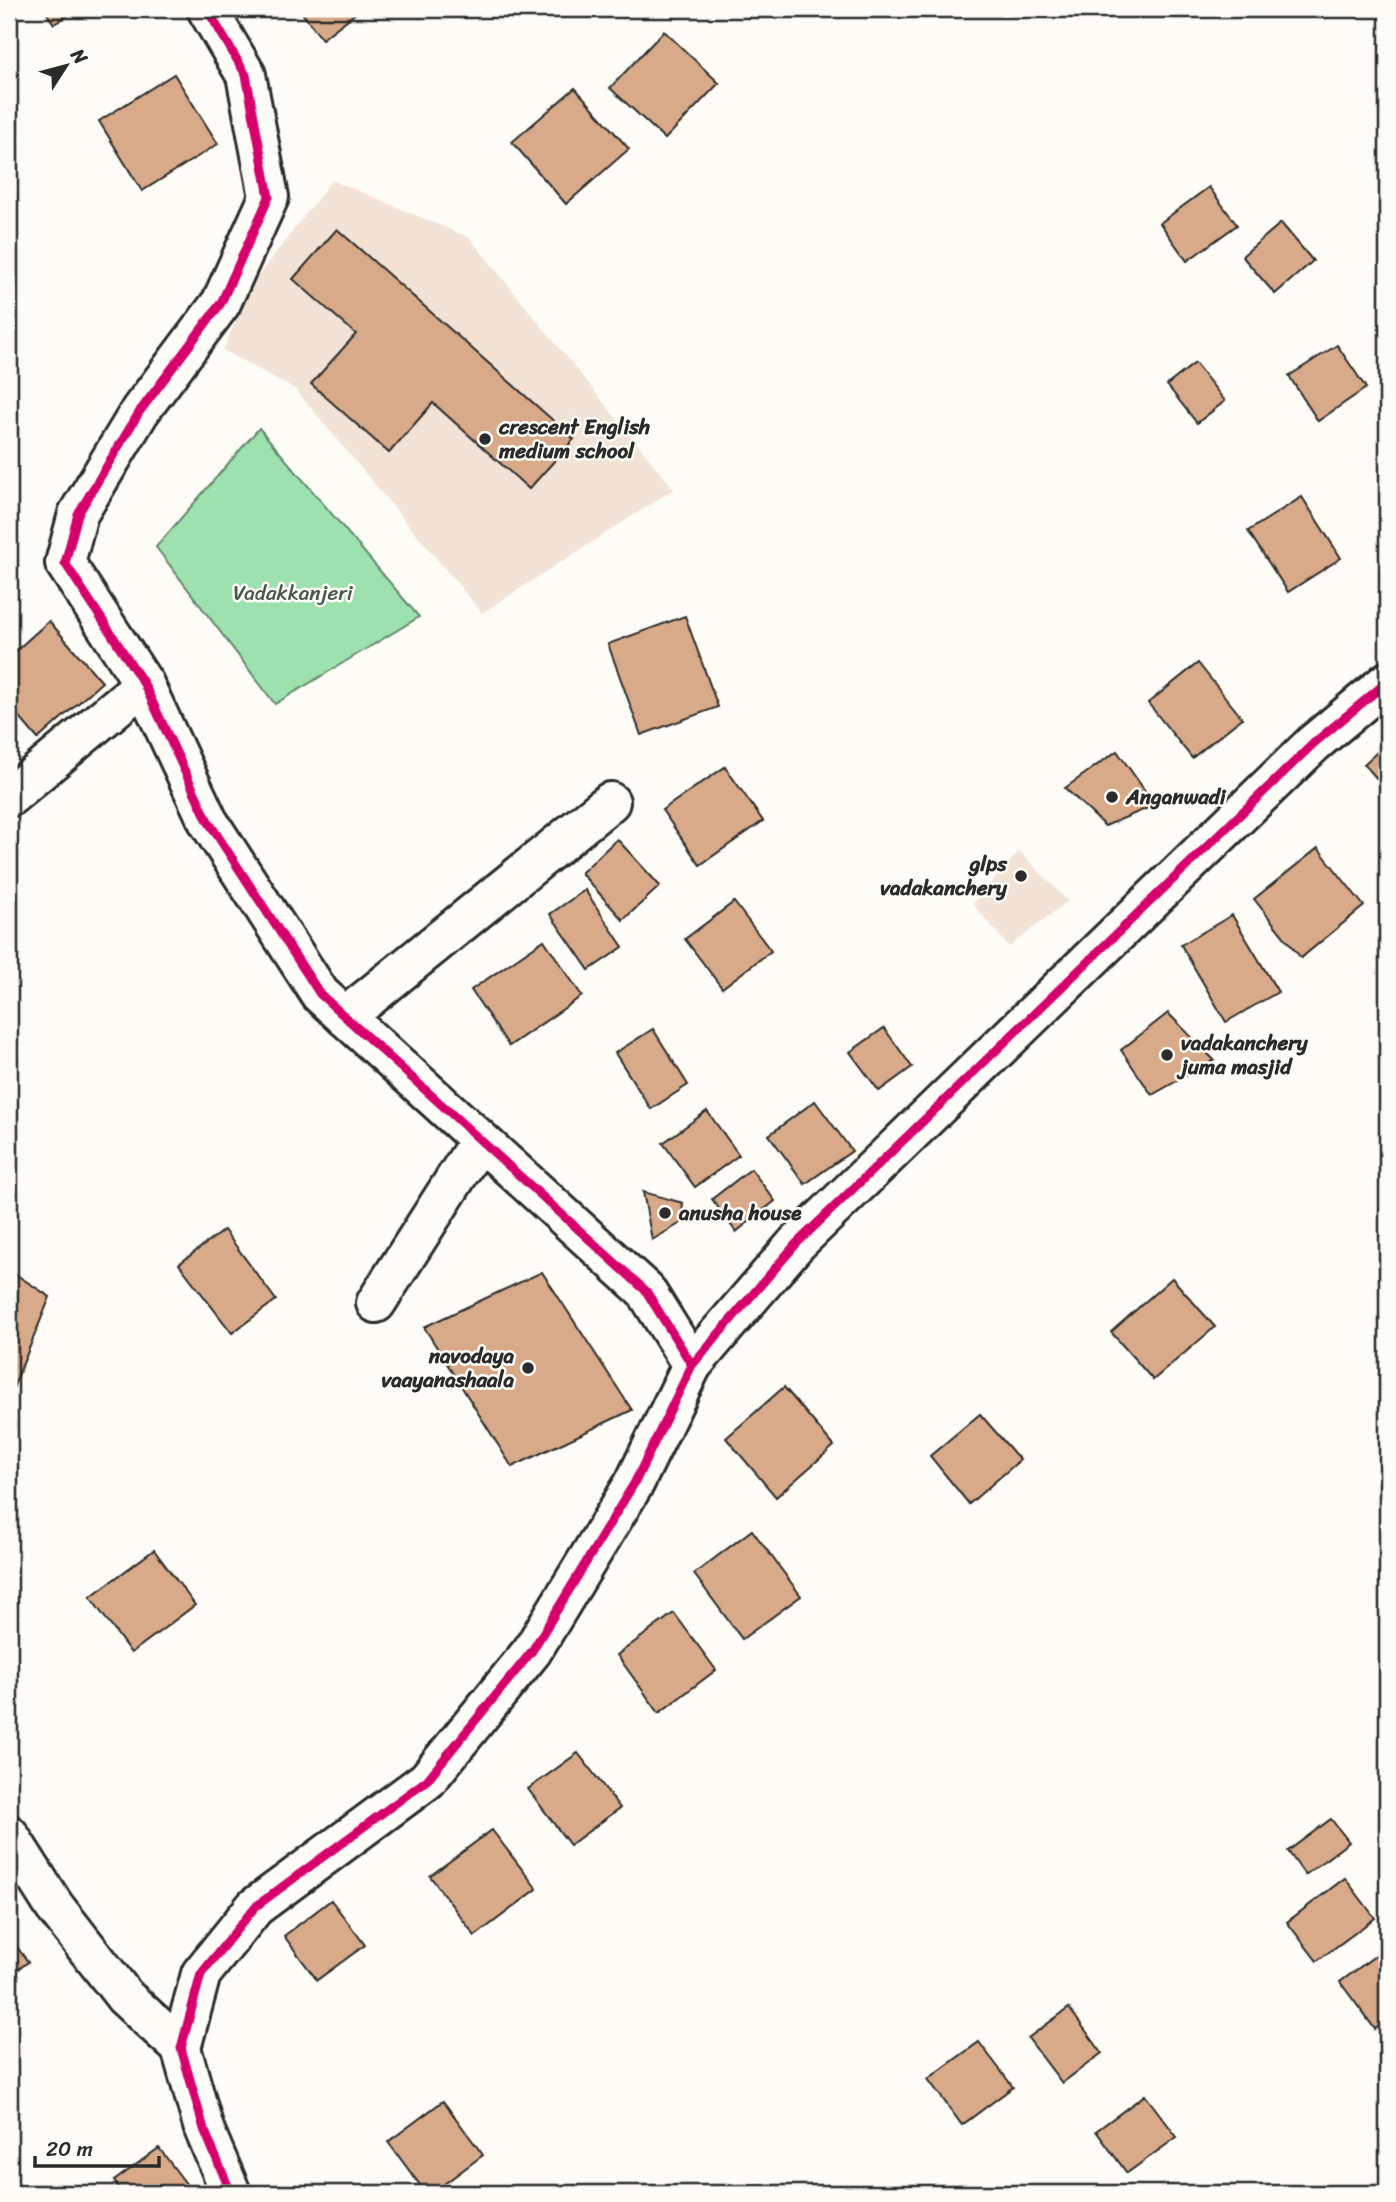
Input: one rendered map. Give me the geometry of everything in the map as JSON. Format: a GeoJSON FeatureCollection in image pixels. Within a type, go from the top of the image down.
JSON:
{"type":"FeatureCollection","features":[{"type":"Feature","properties":{"kind":"street"},"geometry":{"type":"LineString","coordinates":[[207,9],[246,75],[269,197],[221,303],[140,411],[78,514],[65,564],[144,684],[208,821],[320,994],[646,1291],[692,1365]]}},
{"type":"Feature","properties":{"kind":"street"},"geometry":{"type":"LineString","coordinates":[[230,2193],[204,2129],[181,2048],[201,1974],[256,1907],[427,1780],[532,1651],[635,1482],[692,1365],[796,1244],[1314,743],[1387,682]]}},
{"type":"Feature","properties":{"kind":"street"},"geometry":{"type":"LineString","coordinates":[[9,797],[144,684]]}},
{"type":"Feature","properties":{"kind":"street"},"geometry":{"type":"LineString","coordinates":[[345,1017],[610,802]]}},
{"type":"Feature","properties":{"kind":"street"},"geometry":{"type":"LineString","coordinates":[[376,1303],[480,1140]]}},
{"type":"Feature","properties":{"kind":"street"},"geometry":{"type":"LineString","coordinates":[[9,1835],[54,1906],[125,1997],[181,2048]]}},
{"type":"Feature","properties":{"kind":"shaded area","name":"crescent English medium school"},"geometry":{"type":"Polygon","coordinates":[[[332,180],[470,238],[674,489],[482,613],[295,389],[223,350],[252,284],[332,180]]]}},
{"type":"Feature","properties":{"kind":"shaded area","name":"glps vadakanchery"},"geometry":{"type":"Polygon","coordinates":[[[1019,851],[1068,901],[1009,947],[973,904],[1019,851]]]}},
{"type":"Feature","properties":{"kind":"green space","name":"Vadakkanjeri"},"geometry":{"type":"Polygon","coordinates":[[[259,428],[419,617],[275,704],[156,547],[259,428]]]}},
{"type":"Feature","properties":{"kind":"building"},"geometry":{"type":"Polygon","coordinates":[[[44,9],[79,9],[54,24],[44,9]]]}},
{"type":"Feature","properties":{"kind":"building"},"geometry":{"type":"Polygon","coordinates":[[[299,9],[361,9],[322,39],[299,9]]]}},
{"type":"Feature","properties":{"kind":"building"},"geometry":{"type":"Polygon","coordinates":[[[664,31],[719,83],[665,139],[610,88],[664,31]]]}},
{"type":"Feature","properties":{"kind":"building"},"geometry":{"type":"Polygon","coordinates":[[[174,74],[218,144],[142,191],[99,121],[174,74]]]}},
{"type":"Feature","properties":{"kind":"building"},"geometry":{"type":"Polygon","coordinates":[[[575,88],[629,149],[566,204],[512,142],[575,88]]]}},
{"type":"Feature","properties":{"kind":"building"},"geometry":{"type":"Polygon","coordinates":[[[1209,187],[1237,225],[1187,261],[1160,223],[1209,187]]]}},
{"type":"Feature","properties":{"kind":"building"},"geometry":{"type":"Polygon","coordinates":[[[1281,223],[1313,261],[1275,294],[1242,256],[1281,223]]]}},
{"type":"Feature","properties":{"kind":"building"},"geometry":{"type":"Polygon","coordinates":[[[337,229],[574,439],[529,489],[433,403],[389,453],[311,384],[356,334],[293,279],[337,229]]]}},
{"type":"Feature","properties":{"kind":"building"},"geometry":{"type":"Polygon","coordinates":[[[1337,345],[1366,388],[1318,421],[1289,376],[1337,345]]]}},
{"type":"Feature","properties":{"kind":"building"},"geometry":{"type":"Polygon","coordinates":[[[1195,363],[1225,401],[1197,423],[1167,385],[1195,363]]]}},
{"type":"Feature","properties":{"kind":"building"},"geometry":{"type":"Polygon","coordinates":[[[1302,497],[1341,558],[1288,592],[1248,531],[1302,497]]]}},
{"type":"Feature","properties":{"kind":"building"},"geometry":{"type":"Polygon","coordinates":[[[685,616],[718,707],[641,735],[608,644],[685,616]]]}},
{"type":"Feature","properties":{"kind":"building"},"geometry":{"type":"Polygon","coordinates":[[[49,621],[102,682],[38,739],[9,705],[9,657],[49,621]]]}},
{"type":"Feature","properties":{"kind":"building"},"geometry":{"type":"Polygon","coordinates":[[[1198,663],[1242,718],[1192,758],[1148,703],[1198,663]]]}},
{"type":"Feature","properties":{"kind":"building"},"geometry":{"type":"Polygon","coordinates":[[[1387,743],[1387,790],[1364,764],[1387,743]]]}},
{"type":"Feature","properties":{"kind":"building","name":"Anganwadi"},"geometry":{"type":"Polygon","coordinates":[[[1117,751],[1155,805],[1105,826],[1065,788],[1117,751]]]}},
{"type":"Feature","properties":{"kind":"building"},"geometry":{"type":"Polygon","coordinates":[[[725,767],[763,821],[700,865],[662,810],[725,767]]]}},
{"type":"Feature","properties":{"kind":"building"},"geometry":{"type":"Polygon","coordinates":[[[617,839],[660,886],[623,920],[581,873],[617,839]]]}},
{"type":"Feature","properties":{"kind":"building"},"geometry":{"type":"Polygon","coordinates":[[[1318,848],[1364,906],[1301,958],[1254,899],[1318,848]]]}},
{"type":"Feature","properties":{"kind":"building"},"geometry":{"type":"Polygon","coordinates":[[[585,890],[623,947],[589,970],[550,914],[585,890]]]}},
{"type":"Feature","properties":{"kind":"building"},"geometry":{"type":"Polygon","coordinates":[[[734,902],[771,951],[722,988],[685,939],[734,902]]]}},
{"type":"Feature","properties":{"kind":"building"},"geometry":{"type":"Polygon","coordinates":[[[1232,915],[1278,992],[1226,1022],[1181,945],[1232,915]]]}},
{"type":"Feature","properties":{"kind":"building"},"geometry":{"type":"Polygon","coordinates":[[[544,940],[582,996],[509,1046],[471,990],[544,940]]]}},
{"type":"Feature","properties":{"kind":"building","name":"vadakanchery juma masjid"},"geometry":{"type":"Polygon","coordinates":[[[1168,1013],[1214,1060],[1152,1095],[1121,1050],[1168,1013]]]}},
{"type":"Feature","properties":{"kind":"building"},"geometry":{"type":"Polygon","coordinates":[[[884,1028],[912,1067],[879,1091],[850,1052],[884,1028]]]}},
{"type":"Feature","properties":{"kind":"building"},"geometry":{"type":"Polygon","coordinates":[[[653,1029],[688,1085],[651,1109],[615,1053],[653,1029]]]}},
{"type":"Feature","properties":{"kind":"building"},"geometry":{"type":"Polygon","coordinates":[[[815,1101],[852,1151],[805,1184],[769,1135],[815,1101]]]}},
{"type":"Feature","properties":{"kind":"building"},"geometry":{"type":"Polygon","coordinates":[[[707,1111],[739,1155],[695,1187],[663,1143],[707,1111]]]}},
{"type":"Feature","properties":{"kind":"building"},"geometry":{"type":"Polygon","coordinates":[[[751,1169],[775,1201],[736,1232],[712,1199],[751,1169]]]}},
{"type":"Feature","properties":{"kind":"building","name":"anusha house"},"geometry":{"type":"Polygon","coordinates":[[[643,1192],[683,1203],[681,1223],[652,1240],[643,1192]]]}},
{"type":"Feature","properties":{"kind":"building"},"geometry":{"type":"Polygon","coordinates":[[[224,1230],[276,1300],[232,1333],[179,1264],[224,1230]]]}},
{"type":"Feature","properties":{"kind":"building"},"geometry":{"type":"Polygon","coordinates":[[[9,1270],[50,1297],[9,1398],[9,1270]]]}},
{"type":"Feature","properties":{"kind":"building","name":"navodaya vaayanashaala"},"geometry":{"type":"Polygon","coordinates":[[[542,1272],[632,1410],[512,1467],[424,1327],[542,1272]]]}},
{"type":"Feature","properties":{"kind":"building"},"geometry":{"type":"Polygon","coordinates":[[[1172,1278],[1215,1327],[1153,1380],[1111,1332],[1172,1278]]]}},
{"type":"Feature","properties":{"kind":"building"},"geometry":{"type":"Polygon","coordinates":[[[784,1387],[834,1446],[776,1497],[726,1438],[784,1387]]]}},
{"type":"Feature","properties":{"kind":"building"},"geometry":{"type":"Polygon","coordinates":[[[980,1414],[1020,1460],[969,1504],[930,1456],[980,1414]]]}},
{"type":"Feature","properties":{"kind":"building"},"geometry":{"type":"Polygon","coordinates":[[[752,1530],[801,1596],[742,1639],[694,1574],[752,1530]]]}},
{"type":"Feature","properties":{"kind":"building"},"geometry":{"type":"Polygon","coordinates":[[[154,1550],[195,1605],[131,1653],[90,1597],[154,1550]]]}},
{"type":"Feature","properties":{"kind":"building"},"geometry":{"type":"Polygon","coordinates":[[[674,1613],[716,1670],[659,1713],[617,1655],[674,1613]]]}},
{"type":"Feature","properties":{"kind":"building"},"geometry":{"type":"Polygon","coordinates":[[[578,1753],[620,1808],[570,1845],[528,1789],[578,1753]]]}},
{"type":"Feature","properties":{"kind":"building"},"geometry":{"type":"Polygon","coordinates":[[[1331,1819],[1349,1842],[1305,1875],[1288,1851],[1331,1819]]]}},
{"type":"Feature","properties":{"kind":"building"},"geometry":{"type":"Polygon","coordinates":[[[492,1830],[537,1889],[475,1936],[430,1876],[492,1830]]]}},
{"type":"Feature","properties":{"kind":"building"},"geometry":{"type":"Polygon","coordinates":[[[1345,1878],[1375,1918],[1317,1961],[1287,1922],[1345,1878]]]}},
{"type":"Feature","properties":{"kind":"building"},"geometry":{"type":"Polygon","coordinates":[[[331,1900],[365,1945],[317,1980],[284,1936],[331,1900]]]}},
{"type":"Feature","properties":{"kind":"building"},"geometry":{"type":"Polygon","coordinates":[[[9,1936],[28,1962],[9,1976],[9,1936]]]}},
{"type":"Feature","properties":{"kind":"building"},"geometry":{"type":"Polygon","coordinates":[[[1387,1947],[1387,2020],[1375,2029],[1340,1982],[1387,1947]]]}},
{"type":"Feature","properties":{"kind":"building"},"geometry":{"type":"Polygon","coordinates":[[[1069,2008],[1102,2053],[1062,2083],[1028,2038],[1069,2008]]]}},
{"type":"Feature","properties":{"kind":"building"},"geometry":{"type":"Polygon","coordinates":[[[979,2042],[1013,2087],[962,2125],[928,2079],[979,2042]]]}},
{"type":"Feature","properties":{"kind":"building"},"geometry":{"type":"Polygon","coordinates":[[[1145,2095],[1177,2137],[1127,2173],[1096,2131],[1145,2095]]]}},
{"type":"Feature","properties":{"kind":"building"},"geometry":{"type":"Polygon","coordinates":[[[443,2101],[483,2155],[432,2193],[426,2193],[388,2142],[443,2101]]]}},
{"type":"Feature","properties":{"kind":"building"},"geometry":{"type":"Polygon","coordinates":[[[159,2148],[193,2193],[123,2193],[114,2181],[159,2148]]]}},
{"type":"Feature","properties":{"kind":"cycle path"},"geometry":{"type":"LineString","coordinates":[[207,9],[246,75],[269,197],[221,303],[140,411],[78,514],[65,563],[144,684],[208,821],[320,994],[646,1291],[692,1365],[635,1482],[532,1651],[427,1780],[255,1907],[201,1974],[181,2048],[204,2129],[231,2193]]}},
{"type":"Feature","properties":{"kind":"cycle path"},"geometry":{"type":"LineString","coordinates":[[692,1365],[796,1244],[1314,743],[1387,682]]}},
{"type":"Feature","properties":{"kind":"place","name":"crescent English medium school"},"geometry":{"type":"Point","coordinates":[485,439]}},
{"type":"Feature","properties":{"kind":"place","name":"Anganwadi"},"geometry":{"type":"Point","coordinates":[1112,797]}},
{"type":"Feature","properties":{"kind":"place","name":"glps vadakanchery"},"geometry":{"type":"Point","coordinates":[1021,876]}},
{"type":"Feature","properties":{"kind":"place","name":"vadakanchery juma masjid"},"geometry":{"type":"Point","coordinates":[1167,1055]}},
{"type":"Feature","properties":{"kind":"place","name":"anusha house"},"geometry":{"type":"Point","coordinates":[665,1213]}},
{"type":"Feature","properties":{"kind":"place","name":"navodaya vaayanashaala"},"geometry":{"type":"Point","coordinates":[528,1368]}}]}
